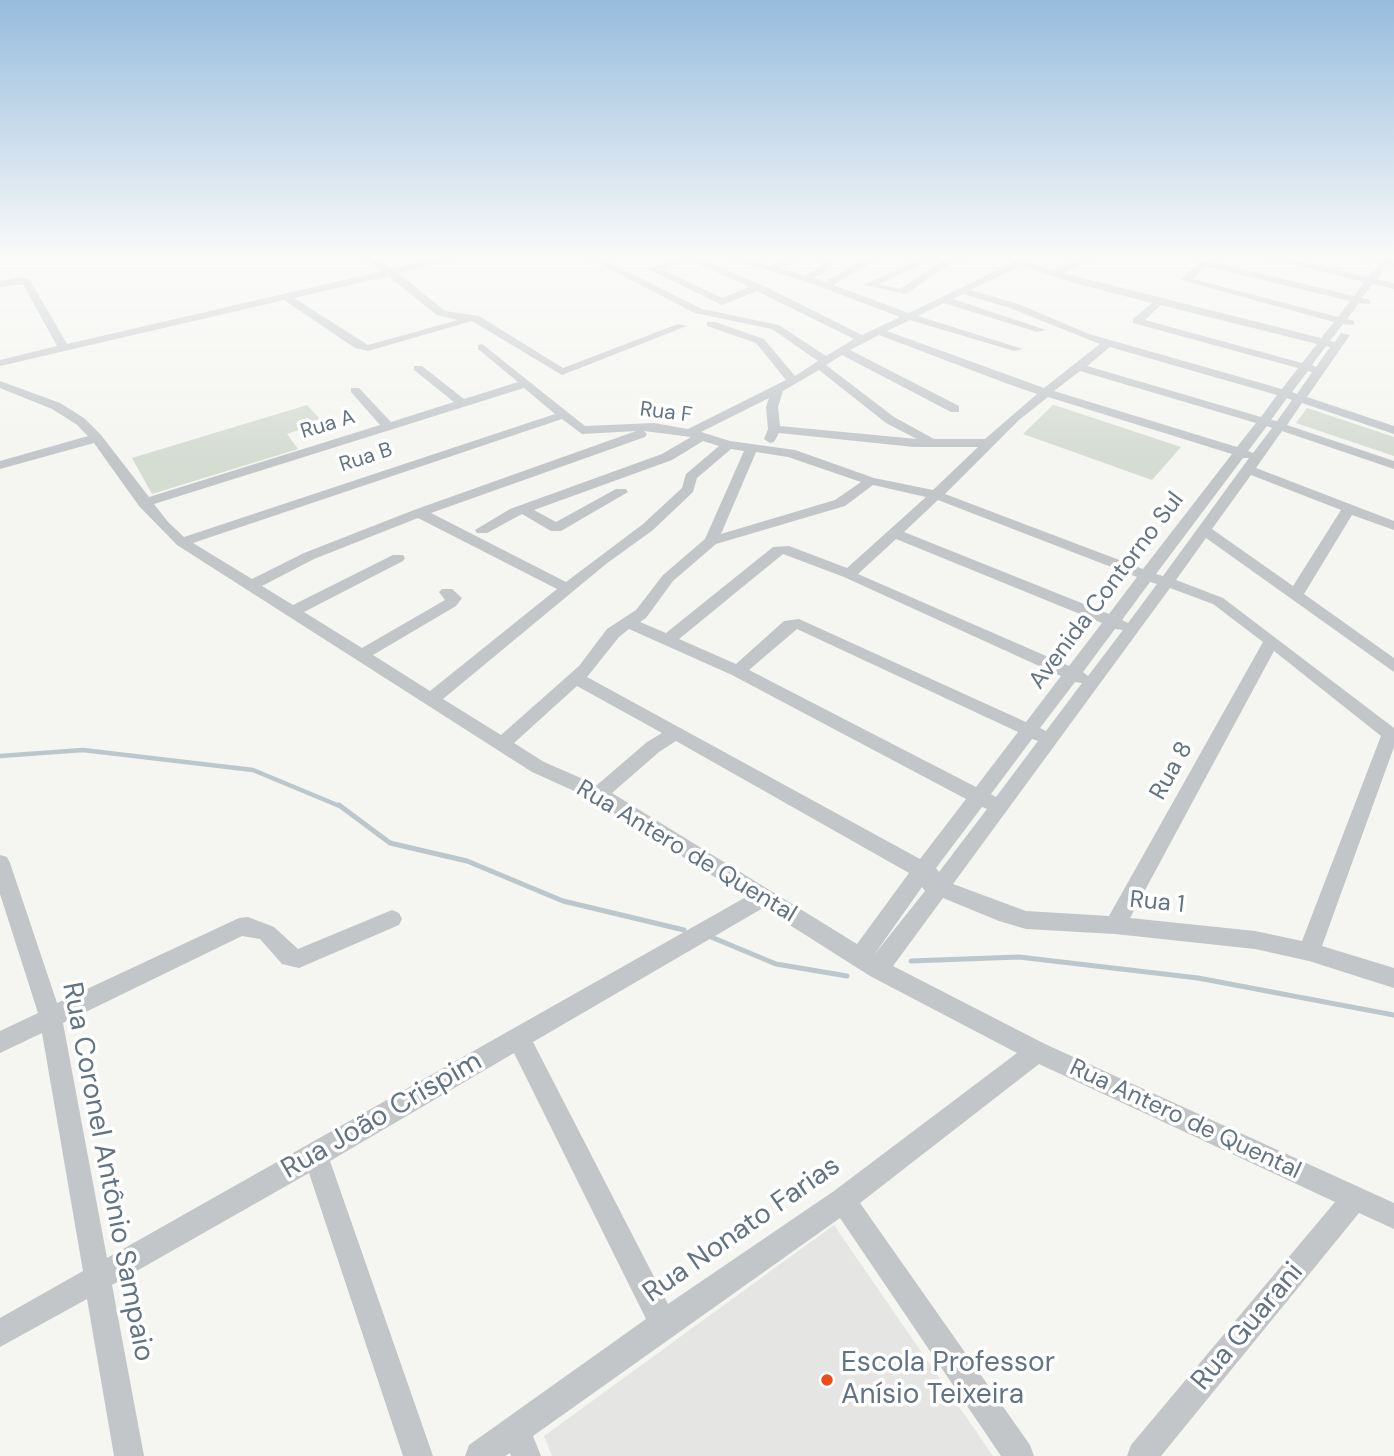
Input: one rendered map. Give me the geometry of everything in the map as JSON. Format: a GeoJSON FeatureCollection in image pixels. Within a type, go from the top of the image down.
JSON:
{"type":"FeatureCollection","features":[{"type":"Feature","properties":{"kind":"street"},"geometry":{"type":"LineString","coordinates":[[50,323],[63,347]]}},
{"type":"Feature","properties":{"kind":"street"},"geometry":{"type":"LineString","coordinates":[[0,363],[168,323]]}},
{"type":"Feature","properties":{"kind":"street"},"geometry":{"type":"LineString","coordinates":[[325,323],[359,346],[368,348],[457,323]]}},
{"type":"Feature","properties":{"kind":"street"},"geometry":{"type":"LineString","coordinates":[[483,323],[562,372],[682,326]]}},
{"type":"Feature","properties":{"kind":"street"},"geometry":{"type":"LineString","coordinates":[[717,323],[760,341],[778,366],[794,381]]}},
{"type":"Feature","properties":{"kind":"street"},"geometry":{"type":"LineString","coordinates":[[747,323],[775,327],[822,362],[890,420],[936,443]]}},
{"type":"Feature","properties":{"kind":"street"},"geometry":{"type":"LineString","coordinates":[[829,323],[862,340]]}},
{"type":"Feature","properties":{"kind":"street"},"geometry":{"type":"LineString","coordinates":[[482,530],[523,509],[667,457],[696,435],[794,381],[840,350],[898,323]]}},
{"type":"Feature","properties":{"kind":"street"},"geometry":{"type":"LineString","coordinates":[[931,323],[1018,349]]}},
{"type":"Feature","properties":{"kind":"street"},"geometry":{"type":"LineString","coordinates":[[1019,323],[1041,330]]}},
{"type":"Feature","properties":{"kind":"street"},"geometry":{"type":"LineString","coordinates":[[1057,323],[1108,343],[1292,396],[1394,429]]}},
{"type":"Feature","properties":{"kind":"street"},"geometry":{"type":"LineString","coordinates":[[1142,323],[1312,369]]}},
{"type":"Feature","properties":{"kind":"street"},"geometry":{"type":"LineString","coordinates":[[1273,323],[1331,344]]}},
{"type":"Feature","properties":{"kind":"street","name":"Avenida Contorno Sul"},"geometry":{"type":"LineString","coordinates":[[869,963],[941,884],[1167,582],[1271,424],[1346,323]]}},
{"type":"Feature","properties":{"kind":"street"},"geometry":{"type":"LineString","coordinates":[[880,331],[1047,393],[1249,460],[1394,513]]}},
{"type":"Feature","properties":{"kind":"street"},"geometry":{"type":"LineString","coordinates":[[854,577],[894,533],[987,443],[1108,343]]}},
{"type":"Feature","properties":{"kind":"street","name":"Rua F"},"geometry":{"type":"LineString","coordinates":[[482,347],[578,429],[587,432],[658,428],[696,435],[728,445],[790,453],[871,481],[936,495],[1218,601],[1392,736]]}},
{"type":"Feature","properties":{"kind":"street"},"geometry":{"type":"LineString","coordinates":[[840,350],[955,409]]}},
{"type":"Feature","properties":{"kind":"street"},"geometry":{"type":"LineString","coordinates":[[1079,367],[1271,424],[1394,465]]}},
{"type":"Feature","properties":{"kind":"street"},"geometry":{"type":"LineString","coordinates":[[418,368],[462,403]]}},
{"type":"Feature","properties":{"kind":"street","name":"Rua Antero de Quental"},"geometry":{"type":"LineString","coordinates":[[0,384],[56,406],[80,421],[97,438],[144,503],[182,542],[538,766],[599,794],[869,963],[1037,1052],[1394,1216]]}},
{"type":"Feature","properties":{"kind":"street","name":"Rua A"},"geometry":{"type":"LineString","coordinates":[[144,503],[524,384]]}},
{"type":"Feature","properties":{"kind":"street"},"geometry":{"type":"LineString","coordinates":[[711,541],[745,458],[759,448],[774,429],[772,407],[778,389]]}},
{"type":"Feature","properties":{"kind":"street"},"geometry":{"type":"LineString","coordinates":[[355,390],[388,426]]}},
{"type":"Feature","properties":{"kind":"street","name":"Rua B"},"geometry":{"type":"LineString","coordinates":[[182,542],[563,415]]}},
{"type":"Feature","properties":{"kind":"street"},"geometry":{"type":"LineString","coordinates":[[250,586],[309,556],[419,513],[658,428]]}},
{"type":"Feature","properties":{"kind":"street"},"geometry":{"type":"LineString","coordinates":[[774,429],[936,443],[987,443]]}},
{"type":"Feature","properties":{"kind":"street"},"geometry":{"type":"LineString","coordinates":[[0,465],[97,438]]}},
{"type":"Feature","properties":{"kind":"street"},"geometry":{"type":"LineString","coordinates":[[431,699],[648,527],[681,498],[688,489],[691,477],[728,445]]}},
{"type":"Feature","properties":{"kind":"street"},"geometry":{"type":"LineString","coordinates":[[1249,460],[1349,509],[1394,526]]}},
{"type":"Feature","properties":{"kind":"street","name":"Avenida Contorno Sul"},"geometry":{"type":"LineString","coordinates":[[869,963],[920,874],[1147,576],[1249,460]]}},
{"type":"Feature","properties":{"kind":"street"},"geometry":{"type":"LineString","coordinates":[[502,744],[576,678],[613,633],[641,614],[646,603],[668,578],[711,541],[840,503],[871,481]]}},
{"type":"Feature","properties":{"kind":"street"},"geometry":{"type":"LineString","coordinates":[[523,509],[556,528],[621,492]]}},
{"type":"Feature","properties":{"kind":"street"},"geometry":{"type":"LineString","coordinates":[[1296,594],[1349,509]]}},
{"type":"Feature","properties":{"kind":"street"},"geometry":{"type":"LineString","coordinates":[[419,513],[567,589]]}},
{"type":"Feature","properties":{"kind":"street"},"geometry":{"type":"LineString","coordinates":[[1203,529],[1394,667]]}},
{"type":"Feature","properties":{"kind":"street"},"geometry":{"type":"LineString","coordinates":[[894,533],[1131,629]]}},
{"type":"Feature","properties":{"kind":"street"},"geometry":{"type":"LineString","coordinates":[[668,640],[778,550],[783,549],[854,577],[1091,682]]}},
{"type":"Feature","properties":{"kind":"street"},"geometry":{"type":"LineString","coordinates":[[292,612],[398,558]]}},
{"type":"Feature","properties":{"kind":"street"},"geometry":{"type":"LineString","coordinates":[[360,656],[451,603],[454,598],[447,592]]}},
{"type":"Feature","properties":{"kind":"street"},"geometry":{"type":"LineString","coordinates":[[629,623],[738,671],[999,807]]}},
{"type":"Feature","properties":{"kind":"street"},"geometry":{"type":"LineString","coordinates":[[738,671],[790,625],[805,626],[1048,740]]}},
{"type":"Feature","properties":{"kind":"street","name":"Rua 8"},"geometry":{"type":"LineString","coordinates":[[1115,925],[1272,641]]}},
{"type":"Feature","properties":{"kind":"street","name":"Rua 1"},"geometry":{"type":"LineString","coordinates":[[576,678],[681,734],[920,874],[1026,920],[1115,925],[1255,940],[1309,952],[1394,978]]}},
{"type":"Feature","properties":{"kind":"street"},"geometry":{"type":"LineString","coordinates":[[599,794],[653,747],[673,734],[681,734]]}},
{"type":"Feature","properties":{"kind":"street"},"geometry":{"type":"LineString","coordinates":[[1309,952],[1392,736]]}},
{"type":"Feature","properties":{"kind":"street","name":"Rua Coronel Antônio Sampaio"},"geometry":{"type":"LineString","coordinates":[[0,863],[51,1018],[130,1456]]}},
{"type":"Feature","properties":{"kind":"street","name":"Rua João Crispim"},"geometry":{"type":"LineString","coordinates":[[0,1333],[762,898]]}},
{"type":"Feature","properties":{"kind":"street"},"geometry":{"type":"LineString","coordinates":[[0,1042],[239,927],[248,926],[267,933],[290,957],[299,959],[392,919]]}},
{"type":"Feature","properties":{"kind":"street"},"geometry":{"type":"LineString","coordinates":[[518,1037],[663,1324]]}},
{"type":"Feature","properties":{"kind":"street","name":"Rua Nonato Farias"},"geometry":{"type":"LineString","coordinates":[[480,1456],[520,1443],[663,1324],[843,1200],[1037,1052]]}},
{"type":"Feature","properties":{"kind":"street"},"geometry":{"type":"LineString","coordinates":[[316,1155],[418,1456]]}},
{"type":"Feature","properties":{"kind":"street","name":"Rua Guarani"},"geometry":{"type":"LineString","coordinates":[[1142,1456],[1354,1199]]}},
{"type":"Feature","properties":{"kind":"street"},"geometry":{"type":"LineString","coordinates":[[843,1200],[1019,1456]]}},
{"type":"Feature","properties":{"kind":"shaded area"},"geometry":{"type":"Polygon","coordinates":[[[307,405],[323,422],[287,434],[298,449],[152,494],[132,458],[307,405]]]}},
{"type":"Feature","properties":{"kind":"shaded area"},"geometry":{"type":"Polygon","coordinates":[[[1053,405],[1181,447],[1152,480],[1023,434],[1053,405]]]}},
{"type":"Feature","properties":{"kind":"shaded area"},"geometry":{"type":"Polygon","coordinates":[[[1307,408],[1394,437],[1394,456],[1296,423],[1307,408]]]}},
{"type":"Feature","properties":{"kind":"shaded area"},"geometry":{"type":"Polygon","coordinates":[[[834,1225],[993,1456],[552,1456],[544,1436],[834,1225]]]}},
{"type":"Feature","properties":{"kind":"waterway"},"geometry":{"type":"LineString","coordinates":[[0,756],[83,750],[253,770],[341,807]]}},
{"type":"Feature","properties":{"kind":"waterway"},"geometry":{"type":"LineString","coordinates":[[341,807],[390,843],[467,861],[563,901],[684,930]]}},
{"type":"Feature","properties":{"kind":"waterway"},"geometry":{"type":"LineString","coordinates":[[711,937],[776,964],[847,976]]}},
{"type":"Feature","properties":{"kind":"waterway"},"geometry":{"type":"LineString","coordinates":[[911,961],[1019,957],[1198,978],[1394,1015]]}},
{"type":"Feature","properties":{"kind":"place","name":"Escola Professor Anísio Teixeira"},"geometry":{"type":"Point","coordinates":[827,1380]}}]}
